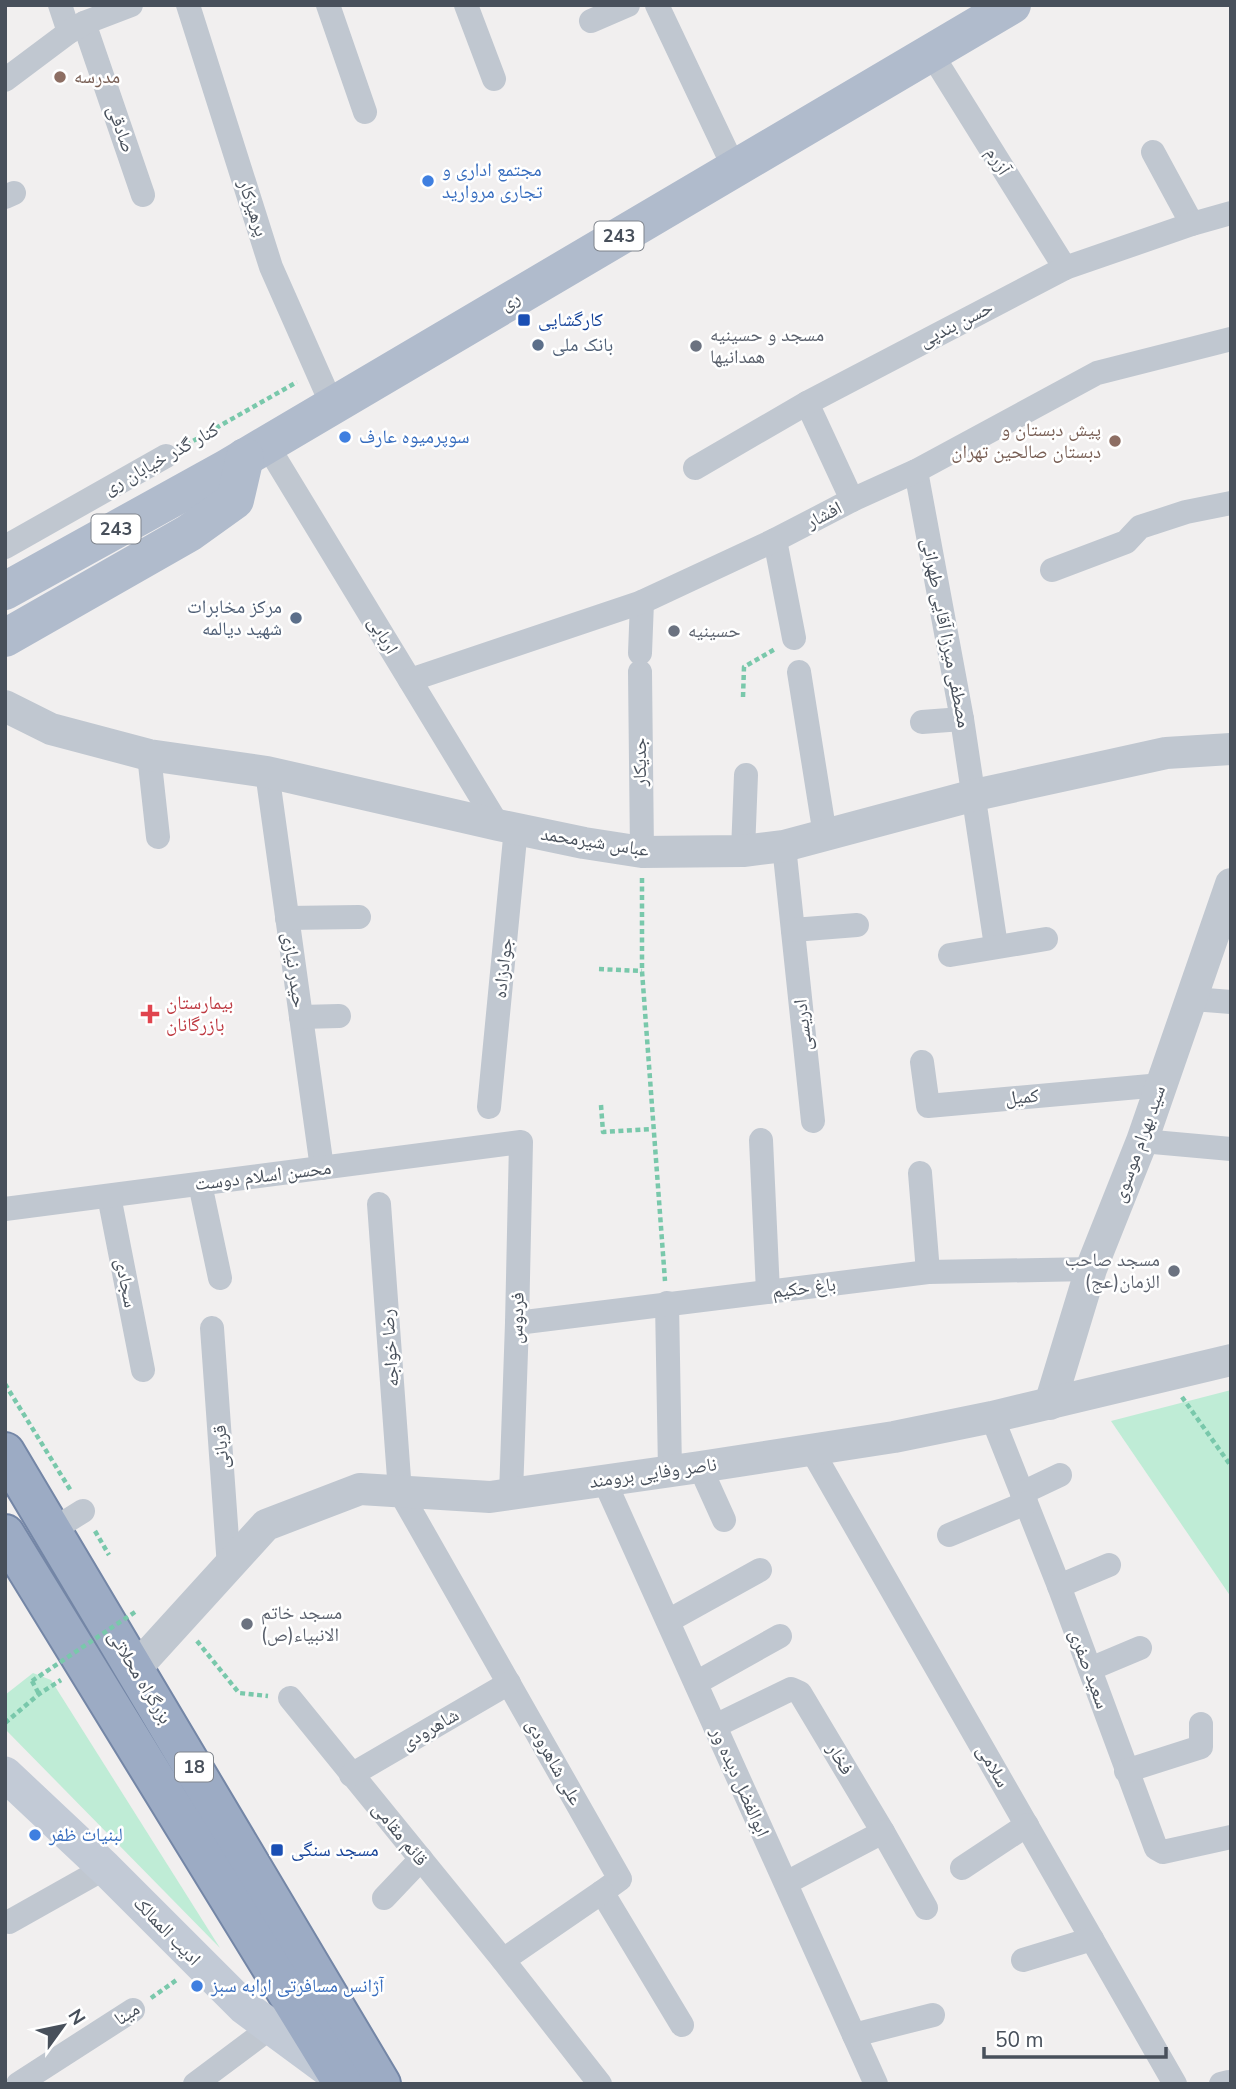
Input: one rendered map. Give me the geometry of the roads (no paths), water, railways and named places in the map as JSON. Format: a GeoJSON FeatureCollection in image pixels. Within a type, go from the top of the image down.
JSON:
{"type":"FeatureCollection","features":[{"type":"Feature","properties":{"kind":"highway","name":"بزرگراه محلاتی"},"geometry":{"type":"LineString","coordinates":[[5,1452],[67,1521],[135,1669],[382,2084]]}},
{"type":"Feature","properties":{"kind":"highway","name":"بزرگراه محلاتی"},"geometry":{"type":"LineString","coordinates":[[5,1534],[340,2080]]}},
{"type":"Feature","properties":{"kind":"main road","name":"ری"},"geometry":{"type":"LineString","coordinates":[[5,591],[247,457],[1012,5]]}},
{"type":"Feature","properties":{"kind":"main road"},"geometry":{"type":"LineString","coordinates":[[5,638],[189,533],[235,500],[247,457]]}},
{"type":"Feature","properties":{"kind":"main road","name":"ادیب الممالک"},"geometry":{"type":"LineString","coordinates":[[6,1775],[105,1868],[244,2007],[340,2080]]}},
{"type":"Feature","properties":{"kind":"street","name":"صادقی"},"geometry":{"type":"LineString","coordinates":[[60,5],[77,27],[143,195]]}},
{"type":"Feature","properties":{"kind":"street"},"geometry":{"type":"LineString","coordinates":[[5,80],[77,27],[131,5]]}},
{"type":"Feature","properties":{"kind":"street","name":"پرهیزکار"},"geometry":{"type":"LineString","coordinates":[[188,5],[271,267],[332,405]]}},
{"type":"Feature","properties":{"kind":"street"},"geometry":{"type":"LineString","coordinates":[[328,5],[365,112]]}},
{"type":"Feature","properties":{"kind":"street"},"geometry":{"type":"LineString","coordinates":[[466,5],[494,79]]}},
{"type":"Feature","properties":{"kind":"street"},"geometry":{"type":"LineString","coordinates":[[591,21],[628,5]]}},
{"type":"Feature","properties":{"kind":"street"},"geometry":{"type":"LineString","coordinates":[[657,5],[729,157]]}},
{"type":"Feature","properties":{"kind":"street","name":"آزرم"},"geometry":{"type":"LineString","coordinates":[[931,53],[1065,268]]}},
{"type":"Feature","properties":{"kind":"street"},"geometry":{"type":"LineString","coordinates":[[1153,152],[1192,223]]}},
{"type":"Feature","properties":{"kind":"street","name":"حسن بندپی"},"geometry":{"type":"LineString","coordinates":[[695,468],[807,403],[1065,268],[1192,223],[1231,213]]}},
{"type":"Feature","properties":{"kind":"street","name":"افشار"},"geometry":{"type":"LineString","coordinates":[[410,680],[642,602],[916,471],[1097,373],[1231,339]]}},
{"type":"Feature","properties":{"kind":"street"},"geometry":{"type":"LineString","coordinates":[[807,403],[852,500]]}},
{"type":"Feature","properties":{"kind":"street","name":"کنار گذر خیابان ری"},"geometry":{"type":"LineString","coordinates":[[5,547],[166,456]]}},
{"type":"Feature","properties":{"kind":"street","name":"اربابی"},"geometry":{"type":"LineString","coordinates":[[247,457],[410,680],[507,827]]}},
{"type":"Feature","properties":{"kind":"street","name":"مصطفی میرزا آقایی طهرانی"},"geometry":{"type":"LineString","coordinates":[[916,471],[975,795],[996,946]]}},
{"type":"Feature","properties":{"kind":"street"},"geometry":{"type":"LineString","coordinates":[[1052,570],[1126,541],[1140,527],[1186,512],[1231,503]]}},
{"type":"Feature","properties":{"kind":"street"},"geometry":{"type":"LineString","coordinates":[[775,540],[794,638]]}},
{"type":"Feature","properties":{"kind":"street","name":"جدیکار"},"geometry":{"type":"LineString","coordinates":[[642,602],[642,852]]}},
{"type":"Feature","properties":{"kind":"street"},"geometry":{"type":"LineString","coordinates":[[799,672],[825,835]]}},
{"type":"Feature","properties":{"kind":"street","name":"عباس شیرمحمد"},"geometry":{"type":"LineString","coordinates":[[5,706],[51,729],[149,755],[267,772],[507,827],[642,852],[743,850],[784,846],[975,795],[1166,753],[1231,749]]}},
{"type":"Feature","properties":{"kind":"street"},"geometry":{"type":"LineString","coordinates":[[922,722],[962,719]]}},
{"type":"Feature","properties":{"kind":"street"},"geometry":{"type":"LineString","coordinates":[[149,755],[158,837]]}},
{"type":"Feature","properties":{"kind":"street","name":"حیدر نیازی"},"geometry":{"type":"LineString","coordinates":[[267,772],[322,1168]]}},
{"type":"Feature","properties":{"kind":"street"},"geometry":{"type":"LineString","coordinates":[[743,850],[746,775]]}},
{"type":"Feature","properties":{"kind":"street","name":"جوادزاده"},"geometry":{"type":"LineString","coordinates":[[489,1107],[507,827]]}},
{"type":"Feature","properties":{"kind":"street","name":"ادریسی"},"geometry":{"type":"LineString","coordinates":[[784,846],[813,1121]]}},
{"type":"Feature","properties":{"kind":"street","name":"سید بهرام موسوی"},"geometry":{"type":"LineString","coordinates":[[1050,1404],[1091,1269],[1142,1141],[1231,884]]}},
{"type":"Feature","properties":{"kind":"street"},"geometry":{"type":"LineString","coordinates":[[287,918],[359,917]]}},
{"type":"Feature","properties":{"kind":"street"},"geometry":{"type":"LineString","coordinates":[[793,930],[857,925]]}},
{"type":"Feature","properties":{"kind":"street"},"geometry":{"type":"LineString","coordinates":[[950,955],[1046,939]]}},
{"type":"Feature","properties":{"kind":"street"},"geometry":{"type":"LineString","coordinates":[[1193,999],[1231,1002]]}},
{"type":"Feature","properties":{"kind":"street"},"geometry":{"type":"LineString","coordinates":[[301,1017],[339,1016]]}},
{"type":"Feature","properties":{"kind":"street","name":"کمیل"},"geometry":{"type":"LineString","coordinates":[[922,1062],[928,1106],[1161,1085]]}},
{"type":"Feature","properties":{"kind":"street"},"geometry":{"type":"LineString","coordinates":[[761,1140],[768,1292]]}},
{"type":"Feature","properties":{"kind":"street"},"geometry":{"type":"LineString","coordinates":[[1142,1141],[1231,1149]]}},
{"type":"Feature","properties":{"kind":"street","name":"محسن اسلام دوست"},"geometry":{"type":"LineString","coordinates":[[5,1209],[521,1142]]}},
{"type":"Feature","properties":{"kind":"street","name":"فردوس"},"geometry":{"type":"LineString","coordinates":[[511,1494],[521,1142]]}},
{"type":"Feature","properties":{"kind":"street"},"geometry":{"type":"LineString","coordinates":[[920,1173],[928,1272]]}},
{"type":"Feature","properties":{"kind":"street"},"geometry":{"type":"LineString","coordinates":[[200,1184],[220,1279]]}},
{"type":"Feature","properties":{"kind":"street","name":"سجادی"},"geometry":{"type":"LineString","coordinates":[[109,1196],[143,1370]]}},
{"type":"Feature","properties":{"kind":"street","name":"رضا خواجه"},"geometry":{"type":"LineString","coordinates":[[379,1204],[400,1492]]}},
{"type":"Feature","properties":{"kind":"street","name":"باغ حکیم"},"geometry":{"type":"LineString","coordinates":[[517,1323],[928,1272],[1091,1269]]}},
{"type":"Feature","properties":{"kind":"street"},"geometry":{"type":"LineString","coordinates":[[667,1303],[685,1469],[724,1520]]}},
{"type":"Feature","properties":{"kind":"street","name":"قربانی"},"geometry":{"type":"LineString","coordinates":[[212,1328],[229,1567]]}},
{"type":"Feature","properties":{"kind":"street","name":"ناصر وفایی برومند"},"geometry":{"type":"LineString","coordinates":[[135,1669],[266,1525],[360,1489],[490,1497],[685,1469],[894,1437],[1050,1404],[1231,1360]]}},
{"type":"Feature","properties":{"kind":"street","name":"سعید صفری"},"geometry":{"type":"LineString","coordinates":[[992,1417],[1059,1586],[1156,1849],[1163,1852],[1231,1837]]}},
{"type":"Feature","properties":{"kind":"street","name":"سلامی"},"geometry":{"type":"LineString","coordinates":[[811,1449],[1175,2084]]}},
{"type":"Feature","properties":{"kind":"street"},"geometry":{"type":"LineString","coordinates":[[949,1535],[1024,1498],[1060,1475]]}},
{"type":"Feature","properties":{"kind":"street","name":"ابوالفضل دیده ور"},"geometry":{"type":"LineString","coordinates":[[604,1480],[876,2084]]}},
{"type":"Feature","properties":{"kind":"street","name":"علی شاهرودی"},"geometry":{"type":"LineString","coordinates":[[400,1492],[620,1879],[603,1892]]}},
{"type":"Feature","properties":{"kind":"street"},"geometry":{"type":"LineString","coordinates":[[1059,1586],[1109,1565]]}},
{"type":"Feature","properties":{"kind":"street"},"geometry":{"type":"LineString","coordinates":[[668,1621],[760,1570]]}},
{"type":"Feature","properties":{"kind":"street"},"geometry":{"type":"LineString","coordinates":[[696,1683],[780,1636]]}},
{"type":"Feature","properties":{"kind":"street"},"geometry":{"type":"LineString","coordinates":[[1090,1670],[1140,1648]]}},
{"type":"Feature","properties":{"kind":"street","name":"شاهرودی"},"geometry":{"type":"LineString","coordinates":[[351,1775],[509,1683]]}},
{"type":"Feature","properties":{"kind":"street","name":"فخار"},"geometry":{"type":"LineString","coordinates":[[715,1726],[791,1689],[800,1693],[926,1908]]}},
{"type":"Feature","properties":{"kind":"street","name":"قائم مقامی"},"geometry":{"type":"LineString","coordinates":[[290,1698],[600,2084]]}},
{"type":"Feature","properties":{"kind":"street"},"geometry":{"type":"LineString","coordinates":[[1126,1771],[1201,1746],[1201,1724]]}},
{"type":"Feature","properties":{"kind":"street"},"geometry":{"type":"LineString","coordinates":[[962,1868],[1027,1825]]}},
{"type":"Feature","properties":{"kind":"street"},"geometry":{"type":"LineString","coordinates":[[786,1883],[883,1832]]}},
{"type":"Feature","properties":{"kind":"street"},"geometry":{"type":"LineString","coordinates":[[384,1898],[421,1859]]}},
{"type":"Feature","properties":{"kind":"street"},"geometry":{"type":"LineString","coordinates":[[9,1922],[105,1868]]}},
{"type":"Feature","properties":{"kind":"street"},"geometry":{"type":"LineString","coordinates":[[503,1960],[603,1892],[682,2025]]}},
{"type":"Feature","properties":{"kind":"street"},"geometry":{"type":"LineString","coordinates":[[1023,1960],[1092,1940]]}},
{"type":"Feature","properties":{"kind":"street","name":"مینا"},"geometry":{"type":"LineString","coordinates":[[18,2084],[133,2010]]}},
{"type":"Feature","properties":{"kind":"street"},"geometry":{"type":"LineString","coordinates":[[854,2035],[933,2015]]}},
{"type":"Feature","properties":{"kind":"street"},"geometry":{"type":"LineString","coordinates":[[195,2084],[270,2028]]}},
{"type":"Feature","properties":{"kind":"place","name":"مدرسه"},"geometry":{"type":"Point","coordinates":[60,77]}},
{"type":"Feature","properties":{"kind":"place","name":"مجتمع اداری و تجاری مروارید"},"geometry":{"type":"Point","coordinates":[428,181]}},
{"type":"Feature","properties":{"kind":"place","name":"کارگشایی"},"geometry":{"type":"Point","coordinates":[524,320]}},
{"type":"Feature","properties":{"kind":"place","name":"بانک ملی"},"geometry":{"type":"Point","coordinates":[538,345]}},
{"type":"Feature","properties":{"kind":"place","name":"مسجد و حسینیه همدانیها"},"geometry":{"type":"Point","coordinates":[696,346]}},
{"type":"Feature","properties":{"kind":"place","name":"سوپرمیوه عارف"},"geometry":{"type":"Point","coordinates":[345,437]}},
{"type":"Feature","properties":{"kind":"place","name":"پیش دبستان و دبستان صالحین تهران"},"geometry":{"type":"Point","coordinates":[1115,441]}},
{"type":"Feature","properties":{"kind":"place","name":"مرکز مخابرات شهید دیالمه"},"geometry":{"type":"Point","coordinates":[296,618]}},
{"type":"Feature","properties":{"kind":"place","name":"حسینیه"},"geometry":{"type":"Point","coordinates":[674,631]}},
{"type":"Feature","properties":{"kind":"place","name":"بیمارستان بازرگانان"},"geometry":{"type":"Point","coordinates":[150,1014]}},
{"type":"Feature","properties":{"kind":"place","name":"مسجد صاحب الزمان(عج)"},"geometry":{"type":"Point","coordinates":[1174,1271]}},
{"type":"Feature","properties":{"kind":"place","name":"مسجد خاتم الانبیاء(ص)"},"geometry":{"type":"Point","coordinates":[247,1624]}},
{"type":"Feature","properties":{"kind":"place","name":"لبنیات ظفر"},"geometry":{"type":"Point","coordinates":[35,1835]}},
{"type":"Feature","properties":{"kind":"place","name":"مسجد سنگی"},"geometry":{"type":"Point","coordinates":[277,1850]}},
{"type":"Feature","properties":{"kind":"place","name":"آژانس مسافرتی ارابه سبز"},"geometry":{"type":"Point","coordinates":[197,1986]}}]}
